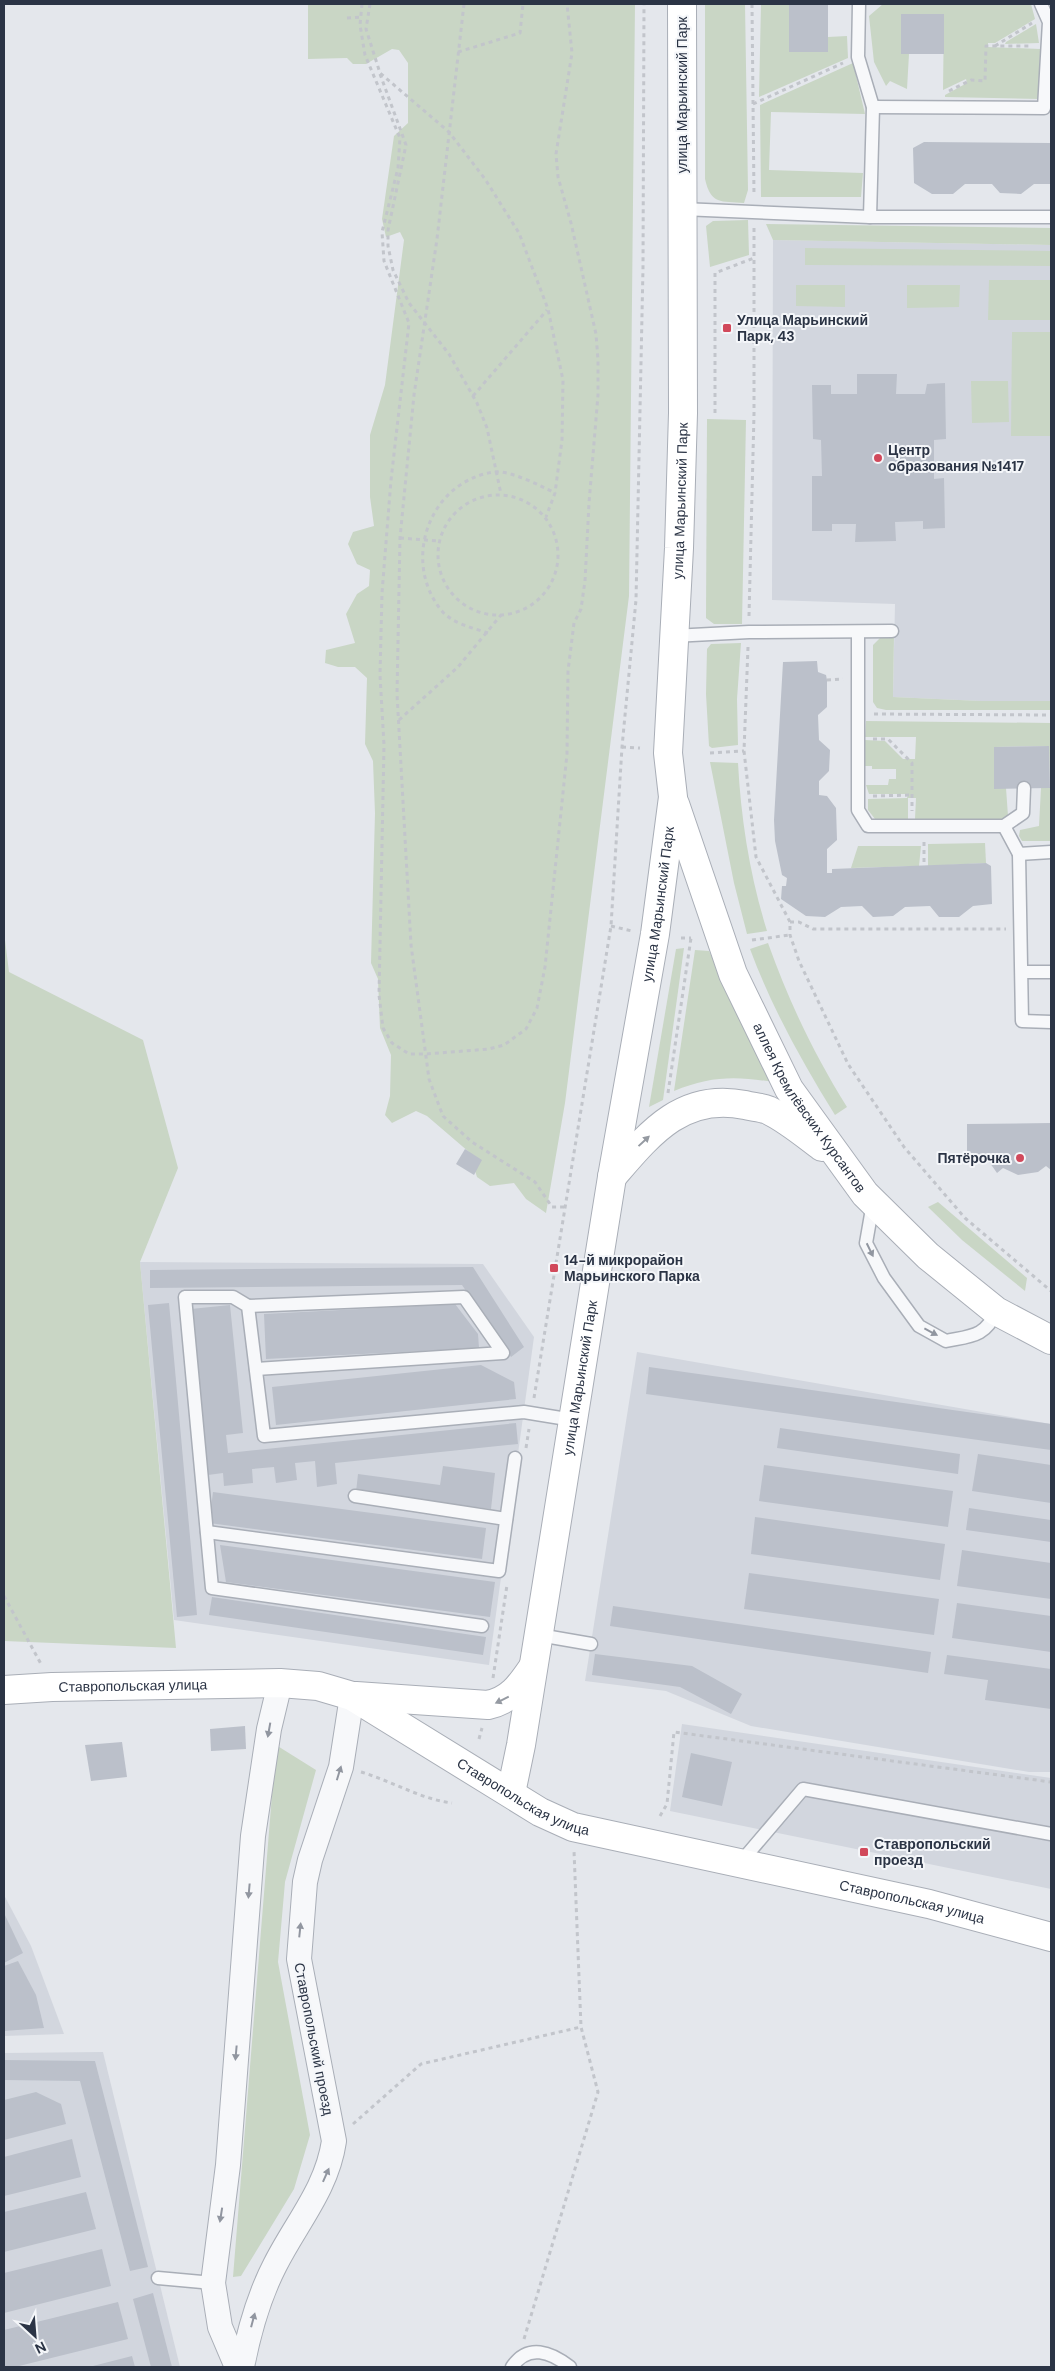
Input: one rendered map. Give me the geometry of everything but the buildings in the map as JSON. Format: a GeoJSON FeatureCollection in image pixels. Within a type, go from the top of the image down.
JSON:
{"type":"FeatureCollection","features":[{"type":"Feature","properties":{"kind":"street","name":"улица Марьинский Парк"},"geometry":{"type":"LineString","coordinates":[[512,1793],[612,1177],[655,934],[673,797],[668,753],[679,548],[683,413],[682,4]]}},
{"type":"Feature","properties":{"kind":"street","name":"аллея Кремлёвских Курсантов"},"geometry":{"type":"LineString","coordinates":[[673,797],[733,974],[788,1089],[873,1203],[928,1256],[996,1311],[1051,1340]]}},
{"type":"Feature","properties":{"kind":"street"},"geometry":{"type":"LineString","coordinates":[[612,1177],[638,1146],[664,1122],[677,1113],[702,1103],[734,1103],[768,1110],[841,1162]]}},
{"type":"Feature","properties":{"kind":"street"},"geometry":{"type":"LineString","coordinates":[[352,1696],[488,1705],[502,1702],[517,1691],[534,1665]]}},
{"type":"Feature","properties":{"kind":"street"},"geometry":{"type":"LineString","coordinates":[[237,2367],[220,2327],[212,2283],[228,2165],[253,1836],[268,1729],[280,1683]]}},
{"type":"Feature","properties":{"kind":"street","name":"Ставропольская улица"},"geometry":{"type":"LineString","coordinates":[[4,1690],[52,1687],[280,1683],[318,1686],[352,1696],[540,1812],[573,1827],[929,1904],[1051,1938]]}},
{"type":"Feature","properties":{"kind":"street","name":"Ставропольский проезд"},"geometry":{"type":"LineString","coordinates":[[242,2367],[257,2303],[275,2265],[320,2188],[331,2163],[334,2141],[298,1960],[305,1882],[310,1860],[341,1767],[352,1696]]}},
{"type":"Feature","properties":{"kind":"lane"},"geometry":{"type":"LineString","coordinates":[[858,4],[858,57],[874,108],[870,217]]}},
{"type":"Feature","properties":{"kind":"lane"},"geometry":{"type":"LineString","coordinates":[[874,108],[1044,108],[1049,22],[1043,10]]}},
{"type":"Feature","properties":{"kind":"lane"},"geometry":{"type":"LineString","coordinates":[[682,209],[870,217],[1051,218]]}},
{"type":"Feature","properties":{"kind":"lane"},"geometry":{"type":"LineString","coordinates":[[673,636],[749,632],[858,633],[892,631]]}},
{"type":"Feature","properties":{"kind":"lane"},"geometry":{"type":"LineString","coordinates":[[858,633],[858,810],[868,826],[1004,826],[1023,813],[1024,788]]}},
{"type":"Feature","properties":{"kind":"lane"},"geometry":{"type":"LineString","coordinates":[[1004,826],[1018,854],[1022,1021],[1051,1022]]}},
{"type":"Feature","properties":{"kind":"lane"},"geometry":{"type":"LineString","coordinates":[[1018,854],[1051,852]]}},
{"type":"Feature","properties":{"kind":"lane"},"geometry":{"type":"LineString","coordinates":[[1022,972],[1051,972]]}},
{"type":"Feature","properties":{"kind":"lane"},"geometry":{"type":"LineString","coordinates":[[873,1203],[866,1243],[884,1278],[920,1326],[946,1341],[977,1334],[988,1328],[996,1311]]}},
{"type":"Feature","properties":{"kind":"lane"},"geometry":{"type":"LineString","coordinates":[[256,1368],[503,1354],[464,1297],[248,1306],[233,1297],[185,1297],[212,1588],[482,1626]]}},
{"type":"Feature","properties":{"kind":"lane"},"geometry":{"type":"LineString","coordinates":[[248,1306],[264,1436],[524,1412],[573,1420]]}},
{"type":"Feature","properties":{"kind":"lane"},"geometry":{"type":"LineString","coordinates":[[207,1532],[499,1571],[515,1458]]}},
{"type":"Feature","properties":{"kind":"lane"},"geometry":{"type":"LineString","coordinates":[[354,1496],[506,1519]]}},
{"type":"Feature","properties":{"kind":"lane"},"geometry":{"type":"LineString","coordinates":[[539,1635],[591,1644]]}},
{"type":"Feature","properties":{"kind":"lane"},"geometry":{"type":"LineString","coordinates":[[739,1863],[803,1789],[1051,1834]]}},
{"type":"Feature","properties":{"kind":"lane"},"geometry":{"type":"LineString","coordinates":[[158,2278],[212,2283]]}},
{"type":"Feature","properties":{"kind":"lane"},"geometry":{"type":"LineString","coordinates":[[515,2362],[534,2352],[556,2356],[570,2367]]}},
{"type":"Feature","properties":{"kind":"path"},"geometry":{"type":"LineString","coordinates":[[362,4],[361,17],[365,54],[400,138],[398,168],[382,232],[384,261],[409,323],[391,480],[382,594],[380,675],[384,744],[379,995],[383,1028],[392,1043],[409,1054],[489,1049],[504,1045],[517,1037],[526,1029],[537,1008],[545,967],[567,754],[568,671],[574,623],[581,609],[585,581],[588,503],[598,395],[596,334],[571,223],[558,177],[556,154],[572,53],[567,4]]}},
{"type":"Feature","properties":{"kind":"path"},"geometry":{"type":"LineString","coordinates":[[370,4],[366,29],[406,144],[388,230],[388,246],[401,290],[424,324],[449,354],[473,396],[487,428],[501,494]]}},
{"type":"Feature","properties":{"kind":"path"},"geometry":{"type":"LineString","coordinates":[[464,4],[437,239],[414,396],[400,538],[398,720],[411,945],[429,1079],[443,1116],[472,1142],[535,1182],[552,1207],[564,1208],[611,926],[622,747],[636,600],[643,268],[644,4]]}},
{"type":"Feature","properties":{"kind":"path"},"geometry":{"type":"LineString","coordinates":[[458,52],[520,33],[523,4]]}},
{"type":"Feature","properties":{"kind":"path"},"geometry":{"type":"LineString","coordinates":[[752,4],[754,414],[744,751],[756,858],[790,922],[790,935],[799,961],[848,1064],[904,1147],[964,1218],[1051,1291]]}},
{"type":"Feature","properties":{"kind":"path"},"geometry":{"type":"LineString","coordinates":[[995,46],[1043,10]]}},
{"type":"Feature","properties":{"kind":"path"},"geometry":{"type":"LineString","coordinates":[[347,18],[361,17]]}},
{"type":"Feature","properties":{"kind":"path"},"geometry":{"type":"LineString","coordinates":[[941,108],[942,94],[971,80],[985,81],[986,46],[1047,46]]}},
{"type":"Feature","properties":{"kind":"path"},"geometry":{"type":"LineString","coordinates":[[753,104],[858,57]]}},
{"type":"Feature","properties":{"kind":"path"},"geometry":{"type":"LineString","coordinates":[[380,73],[449,132],[485,179],[519,233],[548,309],[563,380],[562,440],[555,493],[546,517]]}},
{"type":"Feature","properties":{"kind":"path"},"geometry":{"type":"LineString","coordinates":[[715,413],[715,273],[754,258]]}},
{"type":"Feature","properties":{"kind":"path"},"geometry":{"type":"LineString","coordinates":[[473,396],[548,309]]}},
{"type":"Feature","properties":{"kind":"path"},"geometry":{"type":"LineString","coordinates":[[488,633],[464,625],[442,612],[428,590],[422,565],[422,540],[432,515],[448,494],[470,479],[496,472],[535,484],[555,493]]}},
{"type":"Feature","properties":{"kind":"path"},"geometry":{"type":"LineString","coordinates":[[501,494],[514,496],[534,505],[546,517],[558,539],[559,560],[554,580],[542,597],[524,610],[501,615],[487,614],[469,608],[454,596],[443,580],[438,562],[439,541],[445,525],[457,510],[473,499],[501,494]]}},
{"type":"Feature","properties":{"kind":"path"},"geometry":{"type":"LineString","coordinates":[[400,538],[439,541]]}},
{"type":"Feature","properties":{"kind":"path"},"geometry":{"type":"LineString","coordinates":[[398,720],[458,667],[501,615]]}},
{"type":"Feature","properties":{"kind":"path"},"geometry":{"type":"LineString","coordinates":[[827,680],[846,679]]}},
{"type":"Feature","properties":{"kind":"path"},"geometry":{"type":"LineString","coordinates":[[870,714],[1051,715]]}},
{"type":"Feature","properties":{"kind":"path"},"geometry":{"type":"LineString","coordinates":[[858,739],[888,739],[912,763],[912,826]]}},
{"type":"Feature","properties":{"kind":"path"},"geometry":{"type":"LineString","coordinates":[[622,747],[640,748]]}},
{"type":"Feature","properties":{"kind":"path"},"geometry":{"type":"LineString","coordinates":[[710,753],[744,751]]}},
{"type":"Feature","properties":{"kind":"path"},"geometry":{"type":"LineString","coordinates":[[858,796],[912,795]]}},
{"type":"Feature","properties":{"kind":"path"},"geometry":{"type":"LineString","coordinates":[[924,841],[924,866]]}},
{"type":"Feature","properties":{"kind":"path"},"geometry":{"type":"LineString","coordinates":[[611,926],[635,932]]}},
{"type":"Feature","properties":{"kind":"path"},"geometry":{"type":"LineString","coordinates":[[752,940],[790,935]]}},
{"type":"Feature","properties":{"kind":"path"},"geometry":{"type":"LineString","coordinates":[[667,1100],[690,938]]}},
{"type":"Feature","properties":{"kind":"path"},"geometry":{"type":"LineString","coordinates":[[4,1596],[52,1687]]}},
{"type":"Feature","properties":{"kind":"path"},"geometry":{"type":"LineString","coordinates":[[660,1816],[667,1804],[674,1732],[1051,1782]]}},
{"type":"Feature","properties":{"kind":"path"},"geometry":{"type":"LineString","coordinates":[[341,1767],[377,1777],[432,1800],[452,1802]]}},
{"type":"Feature","properties":{"kind":"path"},"geometry":{"type":"LineString","coordinates":[[515,2362],[598,2092],[581,2027],[574,1851]]}},
{"type":"Feature","properties":{"kind":"path"},"geometry":{"type":"LineString","coordinates":[[334,2141],[421,2064],[581,2027]]}},
{"type":"Feature","properties":{"kind":"shaded area"},"geometry":{"type":"Polygon","coordinates":[[[773,240],[1051,245],[1051,701],[981,701],[893,697],[895,604],[772,600],[773,240]]]}},
{"type":"Feature","properties":{"kind":"shaded area"},"geometry":{"type":"Polygon","coordinates":[[[140,1262],[483,1264],[534,1337],[489,1665],[174,1620],[140,1262]]]}},
{"type":"Feature","properties":{"kind":"shaded area"},"geometry":{"type":"Polygon","coordinates":[[[637,1352],[1051,1424],[1051,1772],[1029,1772],[751,1726],[666,1691],[585,1681],[637,1352]]]}},
{"type":"Feature","properties":{"kind":"shaded area"},"geometry":{"type":"Polygon","coordinates":[[[682,1724],[1051,1778],[1051,1889],[670,1811],[682,1724]]]}},
{"type":"Feature","properties":{"kind":"shaded area"},"geometry":{"type":"Polygon","coordinates":[[[4,1895],[31,1946],[64,2034],[4,2036],[4,1895]]]}},
{"type":"Feature","properties":{"kind":"shaded area"},"geometry":{"type":"Polygon","coordinates":[[[103,2052],[180,2367],[4,2367],[4,2053],[103,2052]]]}},
{"type":"Feature","properties":{"kind":"green space"},"geometry":{"type":"Polygon","coordinates":[[[308,4],[635,4],[629,596],[565,1103],[546,1213],[526,1199],[514,1183],[490,1186],[477,1177],[469,1152],[427,1116],[416,1111],[392,1123],[385,1115],[390,1096],[391,1055],[380,1028],[378,979],[371,963],[375,813],[373,761],[365,744],[367,678],[355,667],[338,667],[325,663],[326,650],[355,643],[346,614],[357,594],[369,586],[370,570],[357,564],[348,544],[353,532],[374,526],[370,497],[370,435],[385,385],[404,240],[400,232],[386,237],[382,219],[394,136],[408,123],[408,63],[399,50],[392,49],[366,64],[353,64],[347,58],[308,59],[308,4]]]}},
{"type":"Feature","properties":{"kind":"green space"},"geometry":{"type":"Polygon","coordinates":[[[705,4],[745,4],[748,190],[744,203],[718,200],[710,193],[705,179],[705,4]]]}},
{"type":"Feature","properties":{"kind":"green space"},"geometry":{"type":"Polygon","coordinates":[[[761,4],[789,4],[789,52],[827,52],[828,37],[847,36],[848,58],[759,97],[761,4]]]}},
{"type":"Feature","properties":{"kind":"green space"},"geometry":{"type":"Polygon","coordinates":[[[883,4],[1031,4],[1035,19],[995,43],[988,43],[988,47],[1040,49],[1039,99],[945,97],[945,95],[967,83],[966,79],[943,90],[944,14],[901,14],[901,54],[909,54],[907,89],[890,81],[886,86],[874,62],[869,16],[883,4]]]}},
{"type":"Feature","properties":{"kind":"green space"},"geometry":{"type":"Polygon","coordinates":[[[1036,24],[1039,43],[1005,44],[1006,42],[1036,24]]]}},
{"type":"Feature","properties":{"kind":"green space"},"geometry":{"type":"Polygon","coordinates":[[[853,63],[865,114],[771,112],[769,170],[863,173],[861,197],[761,197],[760,105],[853,63]]]}},
{"type":"Feature","properties":{"kind":"green space"},"geometry":{"type":"Polygon","coordinates":[[[748,220],[749,255],[710,267],[706,226],[713,221],[748,220]]]}},
{"type":"Feature","properties":{"kind":"green space"},"geometry":{"type":"Polygon","coordinates":[[[766,224],[1051,228],[1051,245],[773,240],[766,224]]]}},
{"type":"Feature","properties":{"kind":"green space"},"geometry":{"type":"Polygon","coordinates":[[[805,248],[1051,251],[1051,266],[805,265],[805,248]]]}},
{"type":"Feature","properties":{"kind":"green space"},"geometry":{"type":"Polygon","coordinates":[[[989,280],[1051,280],[1051,320],[988,320],[989,280]]]}},
{"type":"Feature","properties":{"kind":"green space"},"geometry":{"type":"Polygon","coordinates":[[[796,285],[845,285],[845,307],[796,306],[796,285]]]}},
{"type":"Feature","properties":{"kind":"green space"},"geometry":{"type":"Polygon","coordinates":[[[907,285],[960,285],[959,307],[907,308],[907,285]]]}},
{"type":"Feature","properties":{"kind":"green space"},"geometry":{"type":"Polygon","coordinates":[[[1012,332],[1051,332],[1051,436],[1011,436],[1012,332]]]}},
{"type":"Feature","properties":{"kind":"green space"},"geometry":{"type":"Polygon","coordinates":[[[971,381],[1008,381],[1009,422],[972,423],[971,381]]]}},
{"type":"Feature","properties":{"kind":"green space"},"geometry":{"type":"Polygon","coordinates":[[[707,419],[746,420],[742,624],[714,624],[706,618],[707,419]]]}},
{"type":"Feature","properties":{"kind":"green space"},"geometry":{"type":"Polygon","coordinates":[[[894,637],[893,697],[981,701],[1051,701],[1051,710],[886,710],[877,708],[873,702],[873,645],[880,638],[894,637]]]}},
{"type":"Feature","properties":{"kind":"green space"},"geometry":{"type":"Polygon","coordinates":[[[741,643],[737,699],[738,745],[712,748],[709,746],[706,694],[707,649],[711,644],[741,643]]]}},
{"type":"Feature","properties":{"kind":"green space"},"geometry":{"type":"Polygon","coordinates":[[[866,721],[1051,723],[1051,841],[1022,841],[1019,836],[1020,830],[1039,826],[1041,788],[1050,787],[1049,746],[994,747],[994,788],[1006,788],[1008,816],[1002,819],[915,819],[916,798],[908,798],[908,819],[875,819],[868,810],[868,799],[907,798],[908,794],[869,794],[866,785],[888,785],[889,779],[896,779],[896,769],[872,769],[872,766],[865,766],[865,740],[885,741],[903,759],[915,759],[916,737],[865,737],[866,721]]]}},
{"type":"Feature","properties":{"kind":"green space"},"geometry":{"type":"Polygon","coordinates":[[[710,762],[738,763],[741,806],[747,848],[767,931],[747,934],[734,883],[710,762]]]}},
{"type":"Feature","properties":{"kind":"green space"},"geometry":{"type":"Polygon","coordinates":[[[985,843],[986,863],[928,866],[928,844],[985,843]]]}},
{"type":"Feature","properties":{"kind":"green space"},"geometry":{"type":"Polygon","coordinates":[[[858,846],[921,846],[919,866],[851,868],[858,846]]]}},
{"type":"Feature","properties":{"kind":"green space"},"geometry":{"type":"Polygon","coordinates":[[[4,932],[9,972],[143,1040],[178,1168],[140,1262],[176,1648],[4,1641],[4,932]]]}},
{"type":"Feature","properties":{"kind":"green space"},"geometry":{"type":"Polygon","coordinates":[[[768,943],[803,1027],[847,1107],[835,1115],[788,1034],[750,949],[768,943]]]}},
{"type":"Feature","properties":{"kind":"green space"},"geometry":{"type":"Polygon","coordinates":[[[684,948],[663,1100],[649,1107],[676,949],[684,948]]]}},
{"type":"Feature","properties":{"kind":"green space"},"geometry":{"type":"Polygon","coordinates":[[[695,950],[709,951],[773,1082],[735,1078],[711,1080],[699,1082],[674,1091],[695,950]]]}},
{"type":"Feature","properties":{"kind":"green space"},"geometry":{"type":"Polygon","coordinates":[[[938,1202],[1027,1278],[1025,1291],[962,1240],[928,1207],[938,1202]]]}},
{"type":"Feature","properties":{"kind":"green space"},"geometry":{"type":"Polygon","coordinates":[[[276,1745],[316,1770],[285,1882],[278,1962],[310,2135],[294,2189],[241,2276],[233,2277],[276,1745]]]}},
{"type":"Feature","properties":{"kind":"place","name":"Улица Марьинский Парк, 43"},"geometry":{"type":"Point","coordinates":[727,328]}},
{"type":"Feature","properties":{"kind":"place","name":"Центр образования №1417"},"geometry":{"type":"Point","coordinates":[878,458]}},
{"type":"Feature","properties":{"kind":"place","name":"Пятёрочка"},"geometry":{"type":"Point","coordinates":[1020,1158]}},
{"type":"Feature","properties":{"kind":"place","name":"14-й микрорайон Марьинского Парка"},"geometry":{"type":"Point","coordinates":[554,1268]}},
{"type":"Feature","properties":{"kind":"place","name":"Ставропольский проезд"},"geometry":{"type":"Point","coordinates":[864,1852]}}]}
